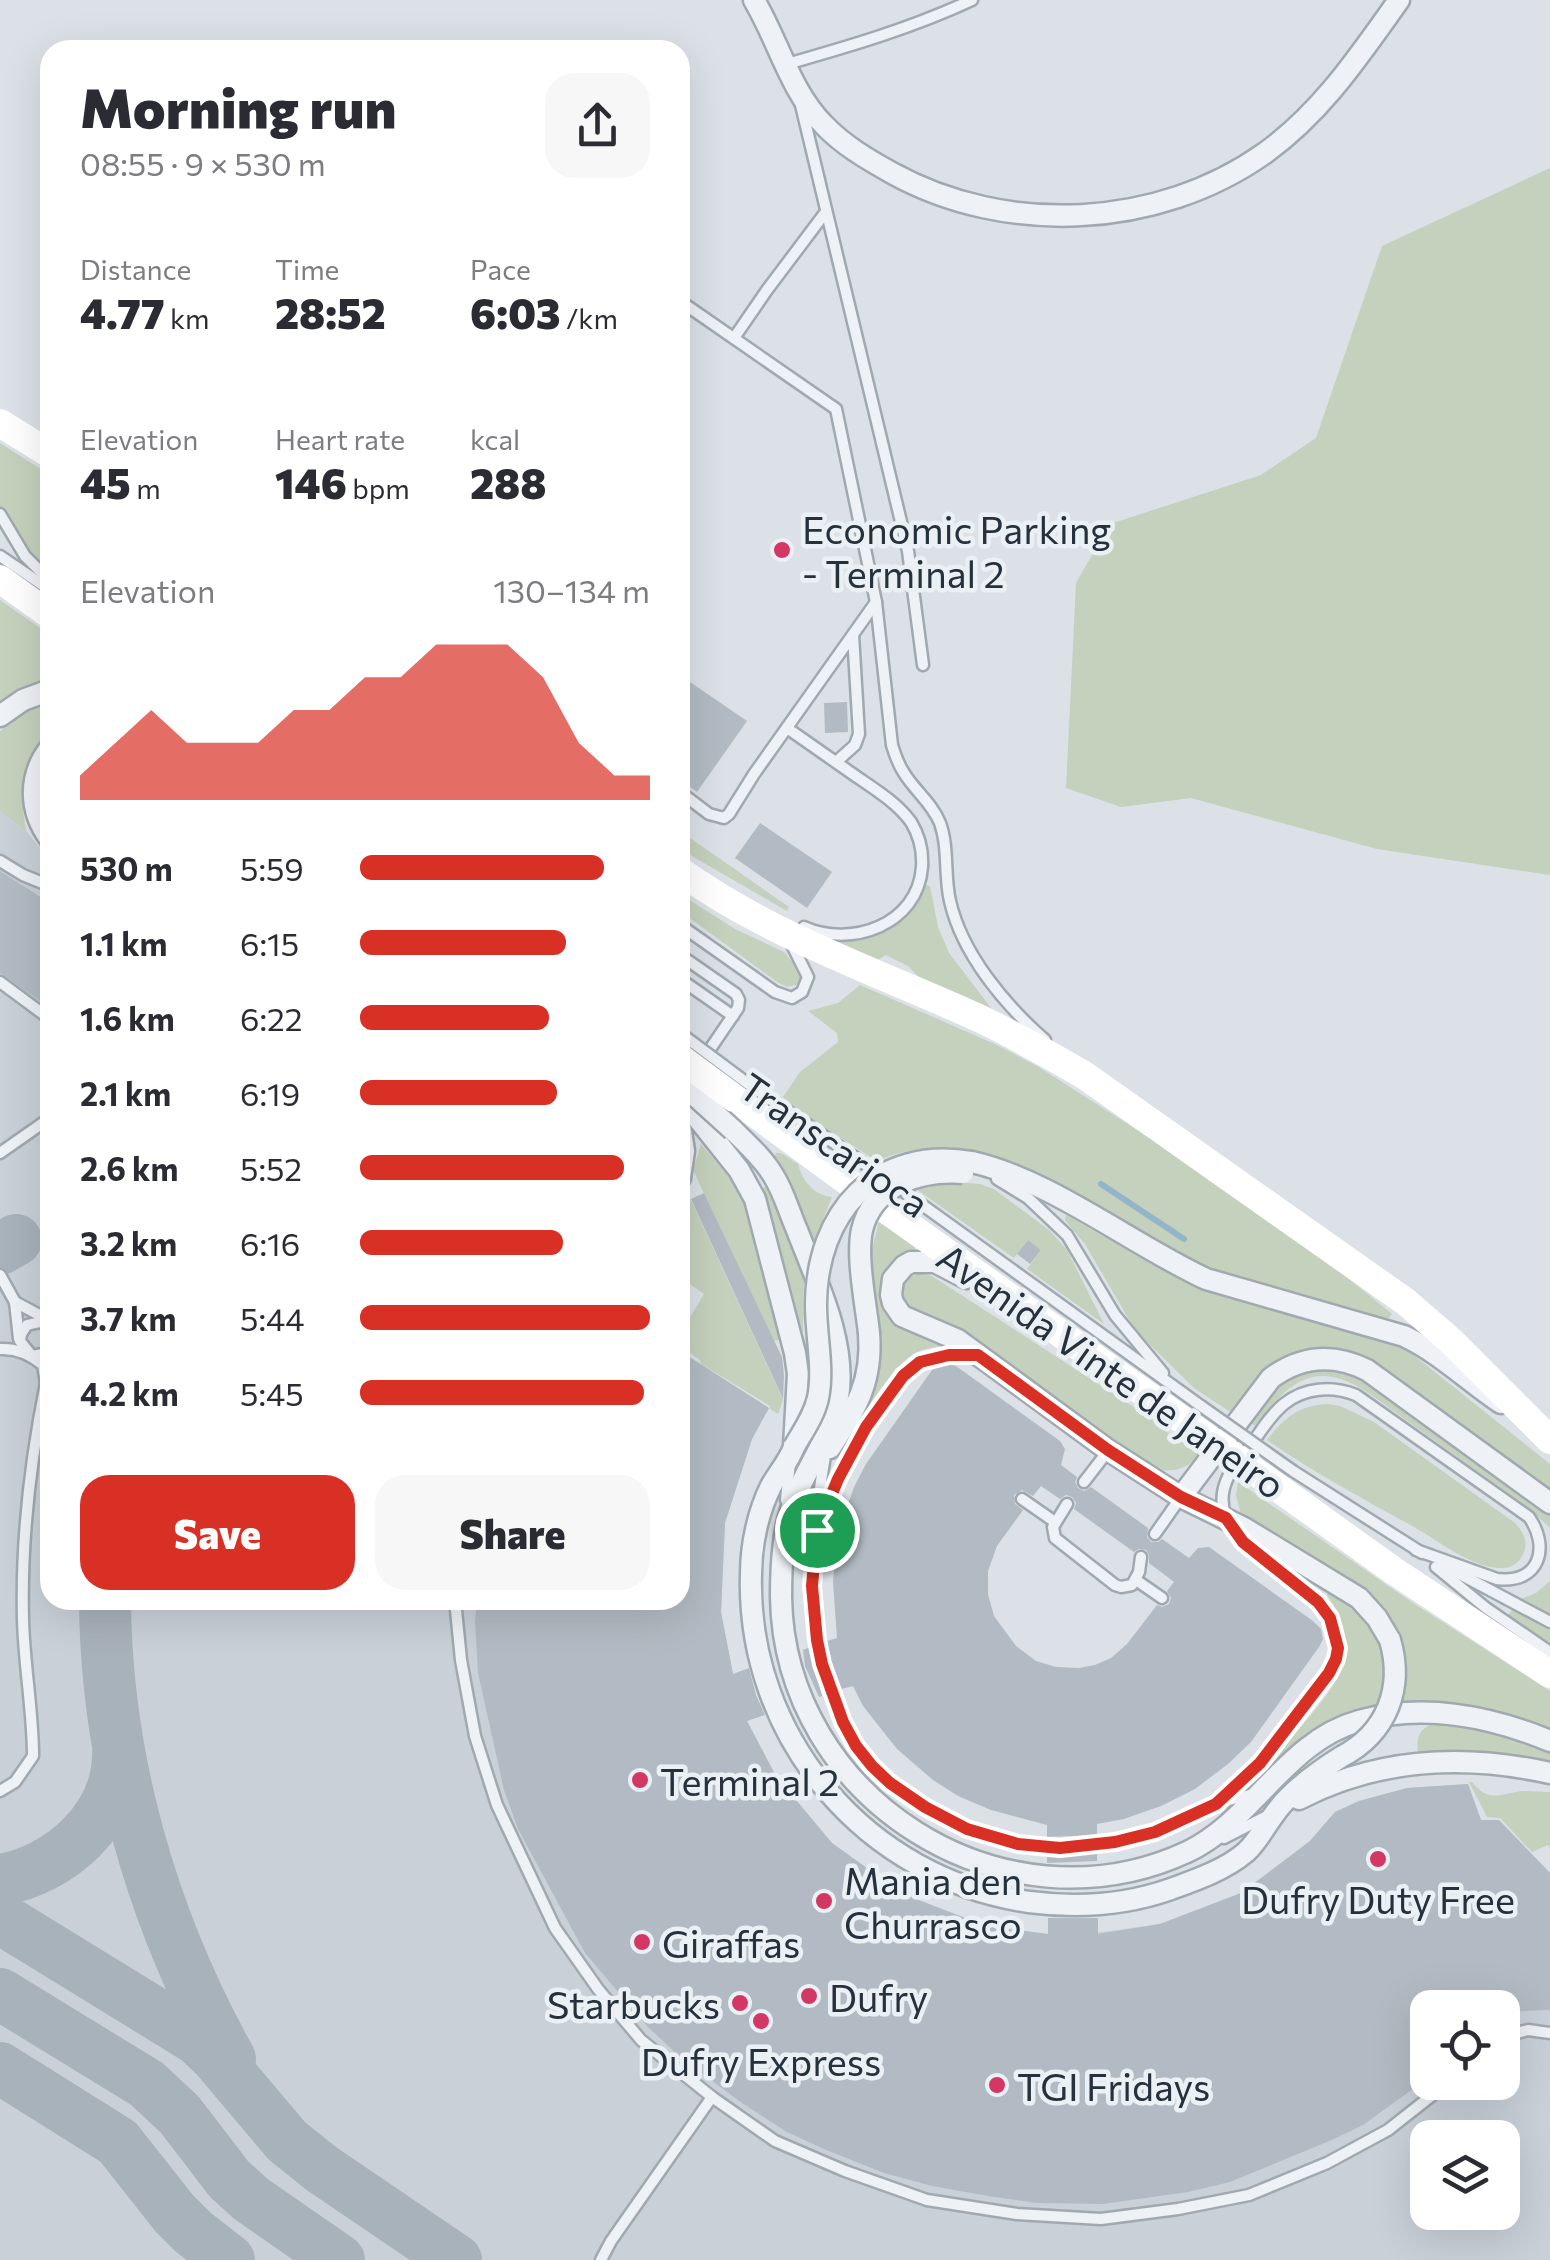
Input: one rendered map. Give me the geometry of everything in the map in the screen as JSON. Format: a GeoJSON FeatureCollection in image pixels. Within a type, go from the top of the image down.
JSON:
{"type":"FeatureCollection","features":[{"type":"Feature","properties":{"kind":"street"},"geometry":{"type":"LineString","coordinates":[[754,0],[806,105],[844,144],[903,179],[940,195],[1013,213],[1054,216],[1130,210],[1199,189],[1235,172],[1296,128],[1321,104],[1399,0]]}},
{"type":"Feature","properties":{"kind":"street"},"geometry":{"type":"LineString","coordinates":[[0,423],[40,448]]}},
{"type":"Feature","properties":{"kind":"street"},"geometry":{"type":"LineString","coordinates":[[0,579],[40,601]]}},
{"type":"Feature","properties":{"kind":"street"},"geometry":{"type":"LineString","coordinates":[[0,716],[40,694]]}},
{"type":"Feature","properties":{"kind":"street"},"geometry":{"type":"LineString","coordinates":[[40,763],[33,790],[40,823]]}},
{"type":"Feature","properties":{"kind":"street"},"geometry":{"type":"LineString","coordinates":[[690,878],[718,898],[791,928],[984,1021],[1084,1075],[1406,1302],[1545,1435]]}},
{"type":"Feature","properties":{"kind":"street","name":"Avenida Vinte de Janeiro"},"geometry":{"type":"LineString","coordinates":[[690,1063],[741,1090],[1030,1311],[1195,1415],[1287,1481],[1394,1571],[1550,1674]]}},
{"type":"Feature","properties":{"kind":"street"},"geometry":{"type":"LineString","coordinates":[[690,1091],[758,1155],[778,1185],[838,1348],[838,1398],[818,1454],[790,1512],[784,1538],[781,1571],[785,1642],[810,1716],[841,1764],[874,1802],[899,1822],[952,1852],[1024,1874],[1122,1872],[1183,1854],[1208,1841],[1314,1744],[1343,1727],[1378,1716],[1454,1714],[1489,1720],[1550,1741]]}},
{"type":"Feature","properties":{"kind":"street"},"geometry":{"type":"LineString","coordinates":[[690,1106],[738,1170],[755,1200],[795,1353],[798,1384],[792,1451]]}},
{"type":"Feature","properties":{"kind":"street"},"geometry":{"type":"LineString","coordinates":[[1030,1311],[935,1262],[922,1260],[904,1266],[894,1278],[892,1303],[902,1316],[950,1335],[1108,1450],[1181,1497],[1226,1518],[1359,1598],[1390,1640],[1396,1679],[1392,1699],[1382,1721],[1356,1750],[1317,1772],[1276,1811],[1247,1852],[1230,1864],[1168,1891],[1129,1900],[1081,1906],[980,1892],[910,1862],[854,1820],[811,1770],[789,1736],[768,1690],[751,1594],[754,1541],[766,1498],[816,1408],[820,1380],[818,1274],[826,1242],[844,1207],[866,1184],[908,1163],[937,1158],[1057,1196]]}},
{"type":"Feature","properties":{"kind":"street"},"geometry":{"type":"LineString","coordinates":[[804,1481],[825,1456],[866,1384],[870,1333],[861,1252],[862,1232],[872,1207],[910,1179],[971,1168],[1004,1172],[1057,1196],[1206,1278],[1422,1344],[1545,1435]]}},
{"type":"Feature","properties":{"kind":"street"},"geometry":{"type":"LineString","coordinates":[[1181,1497],[1270,1378],[1304,1361],[1329,1358],[1367,1370],[1550,1502]]}},
{"type":"Feature","properties":{"kind":"street"},"geometry":{"type":"LineString","coordinates":[[1276,1811],[1324,1786],[1358,1774],[1404,1766],[1478,1762],[1550,1773]]}},
{"type":"Feature","properties":{"kind":"lane"},"geometry":{"type":"LineString","coordinates":[[923,665],[908,551],[791,74],[972,0]]}},
{"type":"Feature","properties":{"kind":"lane"},"geometry":{"type":"LineString","coordinates":[[734,338],[825,212]]}},
{"type":"Feature","properties":{"kind":"lane"},"geometry":{"type":"LineString","coordinates":[[690,308],[836,408],[876,602],[892,744],[904,773],[941,825],[950,901],[965,944],[990,981],[1034,1031],[1084,1075]]}},
{"type":"Feature","properties":{"kind":"lane"},"geometry":{"type":"LineString","coordinates":[[0,514],[25,556],[40,572]]}},
{"type":"Feature","properties":{"kind":"lane"},"geometry":{"type":"LineString","coordinates":[[0,556],[40,597]]}},
{"type":"Feature","properties":{"kind":"lane"},"geometry":{"type":"LineString","coordinates":[[690,799],[710,814],[724,818],[876,602]]}},
{"type":"Feature","properties":{"kind":"lane"},"geometry":{"type":"LineString","coordinates":[[836,762],[855,745],[860,734],[853,635]]}},
{"type":"Feature","properties":{"kind":"lane"},"geometry":{"type":"LineString","coordinates":[[787,728],[885,797],[913,825],[922,860],[916,892],[902,911],[873,930],[827,935],[791,928]]}},
{"type":"Feature","properties":{"kind":"lane"},"geometry":{"type":"LineString","coordinates":[[0,862],[40,882]]}},
{"type":"Feature","properties":{"kind":"lane"},"geometry":{"type":"LineString","coordinates":[[690,867],[730,888]]}},
{"type":"Feature","properties":{"kind":"lane"},"geometry":{"type":"LineString","coordinates":[[690,932],[775,992],[792,998],[802,992],[808,976],[791,928]]}},
{"type":"Feature","properties":{"kind":"lane"},"geometry":{"type":"LineString","coordinates":[[690,962],[739,1000],[738,1008],[690,1078]]}},
{"type":"Feature","properties":{"kind":"lane"},"geometry":{"type":"LineString","coordinates":[[0,982],[40,1012]]}},
{"type":"Feature","properties":{"kind":"lane"},"geometry":{"type":"LineString","coordinates":[[690,986],[732,1016]]}},
{"type":"Feature","properties":{"kind":"lane"},"geometry":{"type":"LineString","coordinates":[[690,990],[695,990]]}},
{"type":"Feature","properties":{"kind":"lane","name":"Transcarioca"},"geometry":{"type":"LineString","coordinates":[[690,1042],[741,1090],[890,1182],[1185,1395]]}},
{"type":"Feature","properties":{"kind":"lane"},"geometry":{"type":"LineString","coordinates":[[0,1153],[40,1125]]}},
{"type":"Feature","properties":{"kind":"lane","name":"Transcarioca"},"geometry":{"type":"LineString","coordinates":[[997,1179],[1028,1198],[1067,1236],[1115,1315],[1159,1370],[1185,1395],[1195,1415]]}},
{"type":"Feature","properties":{"kind":"lane"},"geometry":{"type":"LineString","coordinates":[[0,1275],[15,1302],[21,1334],[32,1356]]}},
{"type":"Feature","properties":{"kind":"lane"},"geometry":{"type":"LineString","coordinates":[[15,1302],[40,1318]]}},
{"type":"Feature","properties":{"kind":"lane"},"geometry":{"type":"LineString","coordinates":[[0,1347],[40,1325]]}},
{"type":"Feature","properties":{"kind":"lane"},"geometry":{"type":"LineString","coordinates":[[0,1347],[15,1349],[40,1363]]}},
{"type":"Feature","properties":{"kind":"lane"},"geometry":{"type":"LineString","coordinates":[[32,1356],[40,1355]]}},
{"type":"Feature","properties":{"kind":"lane"},"geometry":{"type":"LineString","coordinates":[[817,1530],[866,1427],[903,1376],[931,1358],[978,1355]]}},
{"type":"Feature","properties":{"kind":"lane"},"geometry":{"type":"LineString","coordinates":[[1216,1804],[1260,1763],[1305,1708],[1329,1673],[1338,1648],[1330,1618],[1318,1602],[1243,1542],[1226,1518],[1228,1478],[1282,1406],[1316,1390],[1344,1391],[1375,1407],[1528,1517],[1542,1541],[1541,1559],[1536,1566],[1521,1578],[1509,1580],[1416,1550]]}},
{"type":"Feature","properties":{"kind":"lane"},"geometry":{"type":"LineString","coordinates":[[0,1791],[15,1782],[34,1756],[26,1679],[22,1567],[32,1450],[40,1412]]}},
{"type":"Feature","properties":{"kind":"lane"},"geometry":{"type":"LineString","coordinates":[[1084,1482],[1108,1450]]}},
{"type":"Feature","properties":{"kind":"lane"},"geometry":{"type":"LineString","coordinates":[[825,1456],[812,1586],[817,1640],[832,1695],[850,1734],[872,1766],[890,1783],[967,1829],[1018,1844],[1060,1848],[1115,1842],[1155,1832],[1216,1804],[1261,1793]]}},
{"type":"Feature","properties":{"kind":"lane"},"geometry":{"type":"LineString","coordinates":[[1287,1481],[1550,1622]]}},
{"type":"Feature","properties":{"kind":"lane"},"geometry":{"type":"LineString","coordinates":[[1155,1534],[1181,1497]]}},
{"type":"Feature","properties":{"kind":"lane"},"geometry":{"type":"LineString","coordinates":[[1022,1500],[1055,1522]]}},
{"type":"Feature","properties":{"kind":"lane"},"geometry":{"type":"LineString","coordinates":[[1067,1504],[1052,1533],[1058,1542],[1116,1585],[1126,1587],[1136,1580],[1141,1557]]}},
{"type":"Feature","properties":{"kind":"lane"},"geometry":{"type":"LineString","coordinates":[[1416,1550],[1486,1608],[1550,1652]]}},
{"type":"Feature","properties":{"kind":"lane"},"geometry":{"type":"LineString","coordinates":[[1136,1580],[1162,1598]]}},
{"type":"Feature","properties":{"kind":"lane"},"geometry":{"type":"LineString","coordinates":[[456,1610],[476,1736],[498,1805],[555,1928],[598,1989],[641,2040],[775,2142],[928,2200],[1017,2214],[1101,2219],[1249,2194],[1328,2163],[1388,2130],[1426,2100]]}},
{"type":"Feature","properties":{"kind":"lane"},"geometry":{"type":"LineString","coordinates":[[1520,2032],[1550,2032]]}},
{"type":"Feature","properties":{"kind":"lane"},"geometry":{"type":"LineString","coordinates":[[601,2260],[712,2097]]}},
{"type":"Feature","properties":{"kind":"shaded area"},"geometry":{"type":"Polygon","coordinates":[[[0,811],[40,848],[40,1610],[690,1610],[690,1357],[769,1408],[752,1439],[725,1523],[721,1612],[736,1690],[747,1721],[776,1776],[832,1843],[903,1894],[986,1926],[1015,1931],[1072,1936],[1160,1924],[1241,1893],[1310,1841],[1335,1812],[1359,1801],[1407,1788],[1468,1784],[1481,1820],[1499,1820],[1550,1873],[1550,2260],[0,2260],[0,811]]]}},
{"type":"Feature","properties":{"kind":"green space"},"geometry":{"type":"Polygon","coordinates":[[[1550,168],[1550,875],[1377,849],[1191,798],[1121,807],[1066,788],[1076,583],[1110,524],[1261,475],[1316,438],[1382,246],[1550,168]]]}},
{"type":"Feature","properties":{"kind":"green space"},"geometry":{"type":"Polygon","coordinates":[[[0,443],[40,469],[40,568],[31,559],[0,507],[0,443]]]}},
{"type":"Feature","properties":{"kind":"green space"},"geometry":{"type":"Polygon","coordinates":[[[0,600],[40,628],[40,685],[0,704],[0,600]]]}},
{"type":"Feature","properties":{"kind":"green space"},"geometry":{"type":"Polygon","coordinates":[[[40,704],[40,743],[24,778],[26,831],[0,811],[0,731],[21,713],[40,704]]]}},
{"type":"Feature","properties":{"kind":"green space"},"geometry":{"type":"Polygon","coordinates":[[[690,838],[789,907],[787,911],[690,855],[690,838]]]}},
{"type":"Feature","properties":{"kind":"green space"},"geometry":{"type":"Polygon","coordinates":[[[926,885],[930,886],[938,927],[949,953],[998,1017],[921,979],[908,966],[886,955],[872,963],[835,943],[865,939],[890,929],[910,912],[926,885]]]}},
{"type":"Feature","properties":{"kind":"green space"},"geometry":{"type":"Polygon","coordinates":[[[690,900],[735,929],[784,952],[801,979],[787,987],[690,918],[690,900]]]}},
{"type":"Feature","properties":{"kind":"green space"},"geometry":{"type":"Polygon","coordinates":[[[860,985],[1037,1066],[1203,1172],[1314,1250],[1392,1314],[1385,1319],[1196,1266],[997,1160],[937,1148],[908,1151],[877,1161],[781,1100],[800,1072],[838,1042],[837,1033],[808,1011],[838,1003],[860,985]]]}},
{"type":"Feature","properties":{"kind":"green space"},"geometry":{"type":"Polygon","coordinates":[[[701,1144],[735,1184],[746,1207],[781,1339],[774,1341],[693,1170],[701,1144]]]}},
{"type":"Feature","properties":{"kind":"green space"},"geometry":{"type":"Polygon","coordinates":[[[776,1153],[798,1164],[814,1190],[832,1197],[812,1247],[773,1159],[776,1153]]]}},
{"type":"Feature","properties":{"kind":"green space"},"geometry":{"type":"Polygon","coordinates":[[[952,1182],[994,1189],[1049,1230],[1067,1250],[1104,1324],[1027,1269],[1041,1250],[1028,1240],[1014,1258],[916,1189],[952,1182]]]}},
{"type":"Feature","properties":{"kind":"green space"},"geometry":{"type":"Polygon","coordinates":[[[766,1186],[804,1280],[803,1334],[763,1189],[766,1186]]]}},
{"type":"Feature","properties":{"kind":"green space"},"geometry":{"type":"Polygon","coordinates":[[[690,1198],[783,1400],[778,1414],[690,1353],[690,1317],[704,1294],[690,1284],[690,1198]]]}},
{"type":"Feature","properties":{"kind":"green space"},"geometry":{"type":"Polygon","coordinates":[[[1066,1215],[1184,1282],[1378,1337],[1411,1353],[1550,1464],[1550,1496],[1370,1366],[1277,1364],[1259,1378],[1232,1413],[1194,1388],[1135,1330],[1085,1244],[1065,1220],[1066,1215]]]}},
{"type":"Feature","properties":{"kind":"green space"},"geometry":{"type":"Polygon","coordinates":[[[879,1222],[915,1247],[914,1253],[891,1269],[883,1280],[880,1288],[887,1313],[907,1331],[943,1346],[920,1351],[903,1362],[844,1444],[878,1351],[871,1253],[879,1222]]]}},
{"type":"Feature","properties":{"kind":"green space"},"geometry":{"type":"Polygon","coordinates":[[[920,1273],[932,1276],[1200,1454],[1180,1468],[1157,1470],[967,1335],[911,1311],[904,1304],[901,1288],[909,1277],[920,1273]]]}},
{"type":"Feature","properties":{"kind":"green space"},"geometry":{"type":"Polygon","coordinates":[[[1331,1368],[1371,1384],[1550,1515],[1550,1528],[1530,1509],[1348,1382],[1317,1376],[1303,1380],[1279,1398],[1255,1426],[1247,1421],[1291,1377],[1331,1368]]]}},
{"type":"Feature","properties":{"kind":"green space"},"geometry":{"type":"Polygon","coordinates":[[[1328,1404],[1374,1422],[1515,1523],[1525,1540],[1520,1559],[1512,1566],[1500,1568],[1467,1559],[1267,1440],[1293,1414],[1328,1404]]]}},
{"type":"Feature","properties":{"kind":"green space"},"geometry":{"type":"Polygon","coordinates":[[[1238,1482],[1413,1603],[1550,1691],[1550,1730],[1470,1706],[1386,1703],[1333,1720],[1272,1766],[1332,1687],[1342,1667],[1346,1645],[1341,1622],[1327,1595],[1330,1591],[1359,1612],[1379,1641],[1396,1634],[1358,1587],[1241,1514],[1236,1495],[1238,1482]]]}},
{"type":"Feature","properties":{"kind":"green space"},"geometry":{"type":"Polygon","coordinates":[[[1550,1581],[1550,1616],[1518,1600],[1536,1593],[1550,1581]]]}},
{"type":"Feature","properties":{"kind":"green space"},"geometry":{"type":"Polygon","coordinates":[[[1512,1610],[1550,1630],[1550,1644],[1508,1615],[1512,1610]]]}},
{"type":"Feature","properties":{"kind":"green space"},"geometry":{"type":"Polygon","coordinates":[[[1444,1723],[1493,1732],[1545,1750],[1550,1752],[1550,1764],[1469,1751],[1418,1752],[1423,1730],[1444,1723]]]}},
{"type":"Feature","properties":{"kind":"green space"},"geometry":{"type":"Polygon","coordinates":[[[1469,1782],[1491,1795],[1550,1792],[1550,1848],[1548,1845],[1532,1852],[1500,1818],[1487,1817],[1469,1782]]]}},
{"type":"Feature","properties":{"kind":"building"},"geometry":{"type":"Polygon","coordinates":[[[690,682],[747,721],[697,792],[690,787],[690,682]]]}},
{"type":"Feature","properties":{"kind":"building"},"geometry":{"type":"Polygon","coordinates":[[[847,702],[848,732],[825,733],[824,703],[847,702]]]}},
{"type":"Feature","properties":{"kind":"building"},"geometry":{"type":"Polygon","coordinates":[[[760,823],[832,872],[807,908],[735,858],[760,823]]]}},
{"type":"Feature","properties":{"kind":"building"},"geometry":{"type":"Polygon","coordinates":[[[0,871],[40,897],[40,1001],[0,973],[0,871]]]}},
{"type":"Feature","properties":{"kind":"building"},"geometry":{"type":"Polygon","coordinates":[[[704,1193],[782,1357],[783,1399],[691,1199],[704,1193]]]}},
{"type":"Feature","properties":{"kind":"building"},"geometry":{"type":"Polygon","coordinates":[[[1028,1240],[1041,1250],[1030,1264],[1017,1254],[1028,1240]]]}},
{"type":"Feature","properties":{"kind":"building","name":"Terminal 2"},"geometry":{"type":"Polygon","coordinates":[[[690,1357],[769,1408],[752,1439],[725,1523],[721,1612],[733,1674],[749,1668],[765,1715],[747,1721],[776,1776],[832,1843],[903,1894],[986,1926],[1048,1934],[1048,1918],[1098,1918],[1098,1934],[1160,1924],[1241,1893],[1310,1841],[1335,1812],[1359,1801],[1407,1788],[1468,1784],[1481,1820],[1499,1820],[1550,1873],[1550,2010],[1520,2011],[1520,1990],[1410,1990],[1410,2091],[1363,2125],[1230,2182],[1103,2204],[1037,2203],[932,2186],[884,2173],[787,2132],[742,2103],[681,2058],[648,2027],[585,1953],[518,1829],[504,1790],[478,1673],[476,1610],[690,1610],[690,1357]]]}},
{"type":"Feature","properties":{"kind":"building"},"geometry":{"type":"Polygon","coordinates":[[[942,1365],[956,1366],[1060,1441],[1065,1449],[1061,1465],[1077,1477],[1078,1488],[1084,1491],[1091,1487],[1148,1528],[1151,1542],[1162,1539],[1189,1558],[1198,1548],[1209,1547],[1321,1629],[1323,1639],[1319,1647],[1251,1742],[1228,1764],[1195,1789],[1161,1806],[1097,1824],[1097,1835],[1047,1837],[1047,1825],[991,1810],[958,1796],[897,1749],[863,1706],[853,1686],[838,1690],[827,1641],[837,1638],[833,1582],[841,1526],[866,1464],[932,1370],[942,1365]],[[1041,1486],[1033,1496],[1022,1490],[1014,1495],[1015,1504],[1023,1510],[997,1546],[988,1571],[988,1594],[994,1616],[1016,1646],[1036,1661],[1079,1668],[1111,1658],[1127,1644],[1157,1605],[1169,1604],[1167,1591],[1174,1582],[1149,1563],[1146,1550],[1134,1552],[1074,1509],[1072,1497],[1060,1499],[1041,1486]]]}},
{"type":"Feature","properties":{"kind":"building"},"geometry":{"type":"Polygon","coordinates":[[[810,1647],[822,1696],[819,1697],[805,1666],[803,1650],[810,1647]]]}},
{"type":"Feature","properties":{"kind":"building"},"geometry":{"type":"Polygon","coordinates":[[[1097,1853],[1097,1861],[1047,1863],[1047,1854],[1097,1853]]]}},
{"type":"Feature","properties":{"kind":"waterway"},"geometry":{"type":"LineString","coordinates":[[1101,1184],[1184,1239]]}},
{"type":"Feature","properties":{"kind":"taxiway"},"geometry":{"type":"LineString","coordinates":[[0,1249],[16,1240]]}},
{"type":"Feature","properties":{"kind":"taxiway"},"geometry":{"type":"LineString","coordinates":[[105,1610],[114,1720],[139,1837],[178,1951],[230,2059]]}},
{"type":"Feature","properties":{"kind":"taxiway"},"geometry":{"type":"LineString","coordinates":[[0,1880],[44,1865],[81,1838],[108,1801],[118,1756]]}},
{"type":"Feature","properties":{"kind":"taxiway"},"geometry":{"type":"LineString","coordinates":[[0,1918],[197,2039],[287,2141],[456,2260]]}},
{"type":"Feature","properties":{"kind":"taxiway"},"geometry":{"type":"LineString","coordinates":[[0,1994],[147,2084],[180,2115],[229,2179],[251,2199],[339,2260]]}},
{"type":"Feature","properties":{"kind":"taxiway"},"geometry":{"type":"LineString","coordinates":[[0,2068],[118,2142],[174,2213],[229,2260]]}},
{"type":"Feature","properties":{"kind":"place","name":"Economic Parking - Terminal 2"},"geometry":{"type":"Point","coordinates":[782,550]}},
{"type":"Feature","properties":{"kind":"place","name":"Terminal 2"},"geometry":{"type":"Point","coordinates":[640,1780]}},
{"type":"Feature","properties":{"kind":"place","name":"Dufry Duty Free"},"geometry":{"type":"Point","coordinates":[1378,1859]}},
{"type":"Feature","properties":{"kind":"place","name":"Mania den Churrasco"},"geometry":{"type":"Point","coordinates":[824,1901]}},
{"type":"Feature","properties":{"kind":"place","name":"Giraffas"},"geometry":{"type":"Point","coordinates":[642,1942]}},
{"type":"Feature","properties":{"kind":"place","name":"Dufry"},"geometry":{"type":"Point","coordinates":[809,1996]}},
{"type":"Feature","properties":{"kind":"place","name":"Starbucks"},"geometry":{"type":"Point","coordinates":[740,2003]}},
{"type":"Feature","properties":{"kind":"place","name":"Dufry Express"},"geometry":{"type":"Point","coordinates":[761,2021]}},
{"type":"Feature","properties":{"kind":"place","name":"TGI Fridays"},"geometry":{"type":"Point","coordinates":[997,2085]}},
{"type":"Feature","properties":{"kind":"route"},"geometry":{"type":"LineString","coordinates":[[978,1355],[1108,1450],[1181,1497],[1226,1518],[1243,1542],[1318,1602],[1336,1633],[1336,1659],[1305,1708],[1260,1763],[1216,1804],[1155,1832],[1115,1842],[1060,1848],[1018,1844],[967,1829],[925,1807],[890,1783],[856,1746],[832,1695],[817,1640],[812,1586],[817,1530],[866,1427],[903,1376],[931,1358],[978,1355]]}}]}
